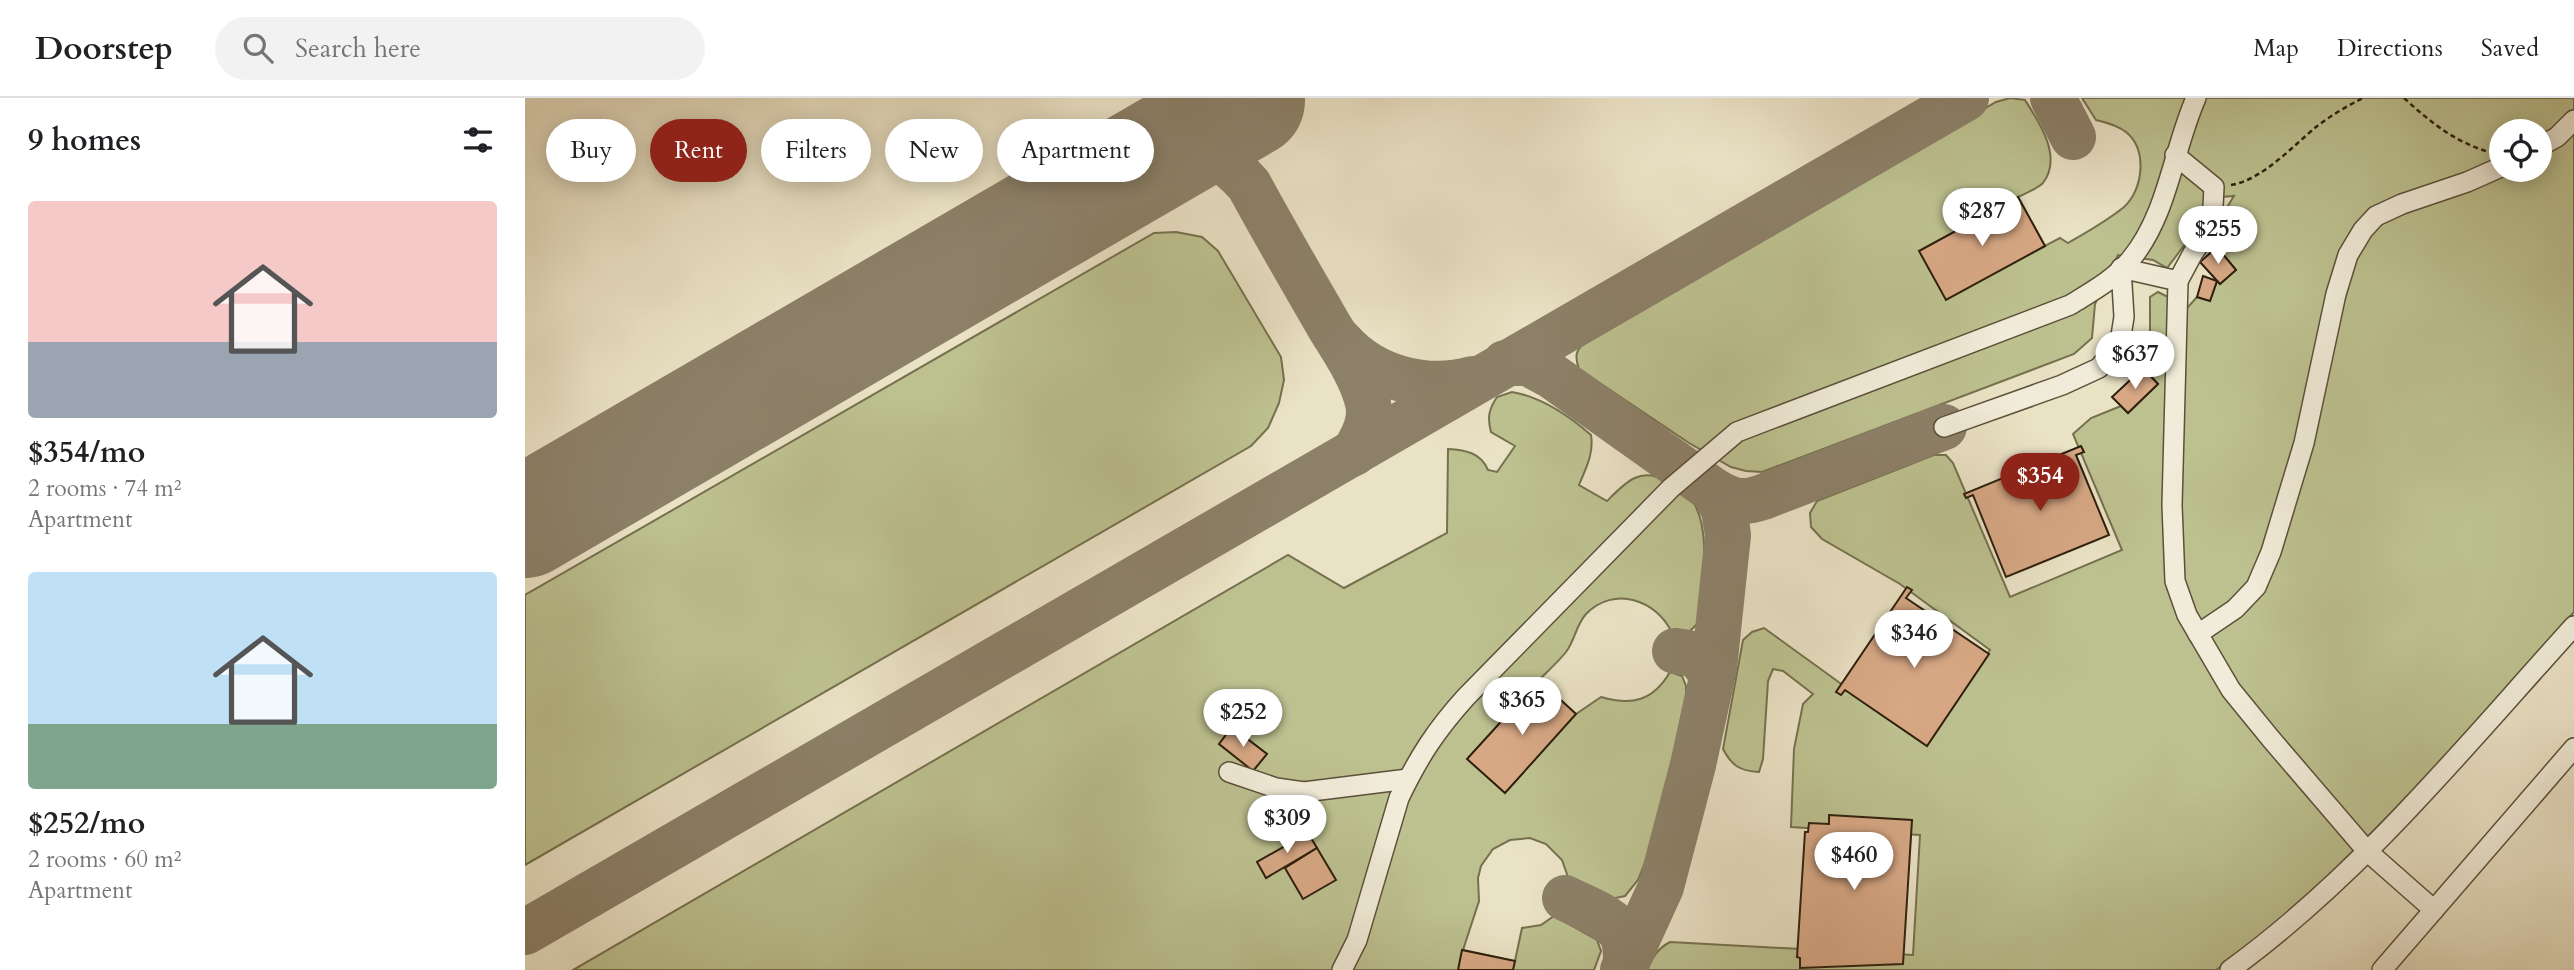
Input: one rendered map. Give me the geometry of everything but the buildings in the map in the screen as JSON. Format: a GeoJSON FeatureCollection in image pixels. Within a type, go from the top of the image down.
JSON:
{"type":"FeatureCollection","features":[{"type":"Feature","properties":{"kind":"lane"},"geometry":{"type":"LineString","coordinates":[[1342,970],[1357,940],[1399,798],[1438,728],[1466,697],[1671,488],[1737,432],[2070,305],[2104,284],[2131,260],[2151,229],[2184,126],[2196,98]]}},
{"type":"Feature","properties":{"kind":"lane"},"geometry":{"type":"LineString","coordinates":[[2552,140],[2574,120]]}},
{"type":"Feature","properties":{"kind":"lane"},"geometry":{"type":"LineString","coordinates":[[2175,155],[2214,187],[2212,226],[2178,281],[2172,505],[2175,581],[2187,615],[2231,690],[2367,852],[2434,910]]}},
{"type":"Feature","properties":{"kind":"lane"},"geometry":{"type":"LineString","coordinates":[[2198,634],[2235,609],[2256,587],[2271,552],[2304,443],[2336,294],[2348,255],[2363,230],[2376,216],[2402,204],[2467,182],[2489,167]]}},
{"type":"Feature","properties":{"kind":"lane"},"geometry":{"type":"LineString","coordinates":[[2122,268],[2178,281]]}},
{"type":"Feature","properties":{"kind":"lane"},"geometry":{"type":"LineString","coordinates":[[1944,427],[2062,385],[2099,368],[2120,342],[2124,317],[2122,268]]}},
{"type":"Feature","properties":{"kind":"lane"},"geometry":{"type":"LineString","coordinates":[[2230,970],[2272,939],[2348,872],[2574,626]]}},
{"type":"Feature","properties":{"kind":"lane"},"geometry":{"type":"LineString","coordinates":[[2382,970],[2574,748]]}},
{"type":"Feature","properties":{"kind":"lane"},"geometry":{"type":"LineString","coordinates":[[1229,772],[1276,788],[1304,792],[1408,779]]}},
{"type":"Feature","properties":{"kind":"path"},"geometry":{"type":"LineString","coordinates":[[2214,187],[2240,183],[2282,158],[2318,126],[2363,98]]}},
{"type":"Feature","properties":{"kind":"path"},"geometry":{"type":"LineString","coordinates":[[2404,98],[2430,122],[2466,145],[2489,155]]}},
{"type":"Feature","properties":{"kind":"green space"},"geometry":{"type":"Polygon","coordinates":[[[2010,98],[2025,100],[2042,129],[2050,151],[2049,173],[2043,183],[2018,197],[2045,246],[2060,238],[2068,243],[2111,217],[2130,200],[2139,181],[2140,159],[2133,140],[2126,132],[2112,124],[2096,120],[2082,98],[2574,98],[2574,612],[2407,796],[2318,886],[2251,944],[2216,970],[1647,970],[1656,954],[1670,942],[1913,955],[1920,835],[1791,827],[1794,749],[1803,704],[1813,694],[1783,671],[1773,669],[1768,681],[1763,759],[1759,772],[1737,766],[1723,749],[1743,640],[1752,632],[1764,628],[1923,743],[1990,650],[1900,584],[1822,539],[1811,527],[1810,513],[1817,501],[1934,455],[1946,455],[1953,463],[2010,597],[2122,550],[2073,434],[2091,418],[2121,406],[2128,413],[2158,384],[2143,368],[2150,353],[2150,297],[2158,292],[2168,297],[2171,326],[2197,297],[2210,301],[2217,281],[2220,284],[2236,270],[2217,247],[2219,220],[2234,196],[2221,197],[2167,268],[2153,260],[2118,255],[2095,304],[2092,338],[2074,354],[1762,472],[1731,467],[1689,443],[1579,369],[1577,353],[1587,340],[1996,102],[2010,98]]]}},
{"type":"Feature","properties":{"kind":"green space"},"geometry":{"type":"Polygon","coordinates":[[[1176,232],[1202,237],[1218,251],[1281,357],[1284,380],[1279,403],[1268,428],[1251,446],[525,865],[525,595],[1154,233],[1176,232]]]}},
{"type":"Feature","properties":{"kind":"green space"},"geometry":{"type":"Polygon","coordinates":[[[1512,392],[1534,398],[1554,408],[1591,435],[1590,454],[1579,485],[1607,501],[1633,479],[1648,475],[1657,477],[1690,497],[1702,527],[1704,560],[1699,622],[1690,631],[1672,633],[1656,612],[1634,600],[1609,600],[1586,614],[1566,652],[1539,680],[1576,714],[1601,697],[1622,701],[1641,699],[1656,689],[1670,672],[1682,676],[1686,686],[1686,704],[1655,837],[1638,880],[1625,896],[1611,899],[1568,877],[1562,860],[1546,844],[1530,838],[1510,840],[1493,849],[1481,866],[1478,878],[1479,901],[1463,950],[1515,961],[1522,928],[1541,925],[1554,916],[1597,940],[1601,951],[1594,970],[573,970],[1288,555],[1344,588],[1447,533],[1448,449],[1477,456],[1488,470],[1497,472],[1515,446],[1491,432],[1489,413],[1497,397],[1512,392]]]}},
{"type":"Feature","properties":{"kind":"taxiway"},"geometry":{"type":"LineString","coordinates":[[525,932],[1966,98]]}},
{"type":"Feature","properties":{"kind":"taxiway"},"geometry":{"type":"LineString","coordinates":[[2053,98],[2073,137]]}},
{"type":"Feature","properties":{"kind":"taxiway"},"geometry":{"type":"LineString","coordinates":[[1169,147],[1204,153],[1222,161],[1249,185],[1361,383],[1368,403],[1369,417],[1354,453]]}},
{"type":"Feature","properties":{"kind":"taxiway"},"geometry":{"type":"LineString","coordinates":[[1341,342],[1369,365],[1401,379],[1437,384],[1473,379]]}},
{"type":"Feature","properties":{"kind":"taxiway"},"geometry":{"type":"LineString","coordinates":[[1505,363],[1528,363],[1552,376],[1714,491],[1738,501],[1763,497],[1944,427]]}},
{"type":"Feature","properties":{"kind":"taxiway"},"geometry":{"type":"LineString","coordinates":[[1623,970],[1661,887],[1693,765],[1714,668],[1728,535],[1724,510],[1714,491]]}},
{"type":"Feature","properties":{"kind":"taxiway"},"geometry":{"type":"LineString","coordinates":[[1675,651],[1698,657],[1712,676]]}},
{"type":"Feature","properties":{"kind":"taxiway"},"geometry":{"type":"LineString","coordinates":[[1565,898],[1604,918],[1618,929],[1624,941],[1626,963]]}},
{"type":"Feature","properties":{"kind":"runway"},"geometry":{"type":"LineString","coordinates":[[525,522],[1249,101]]}}]}
